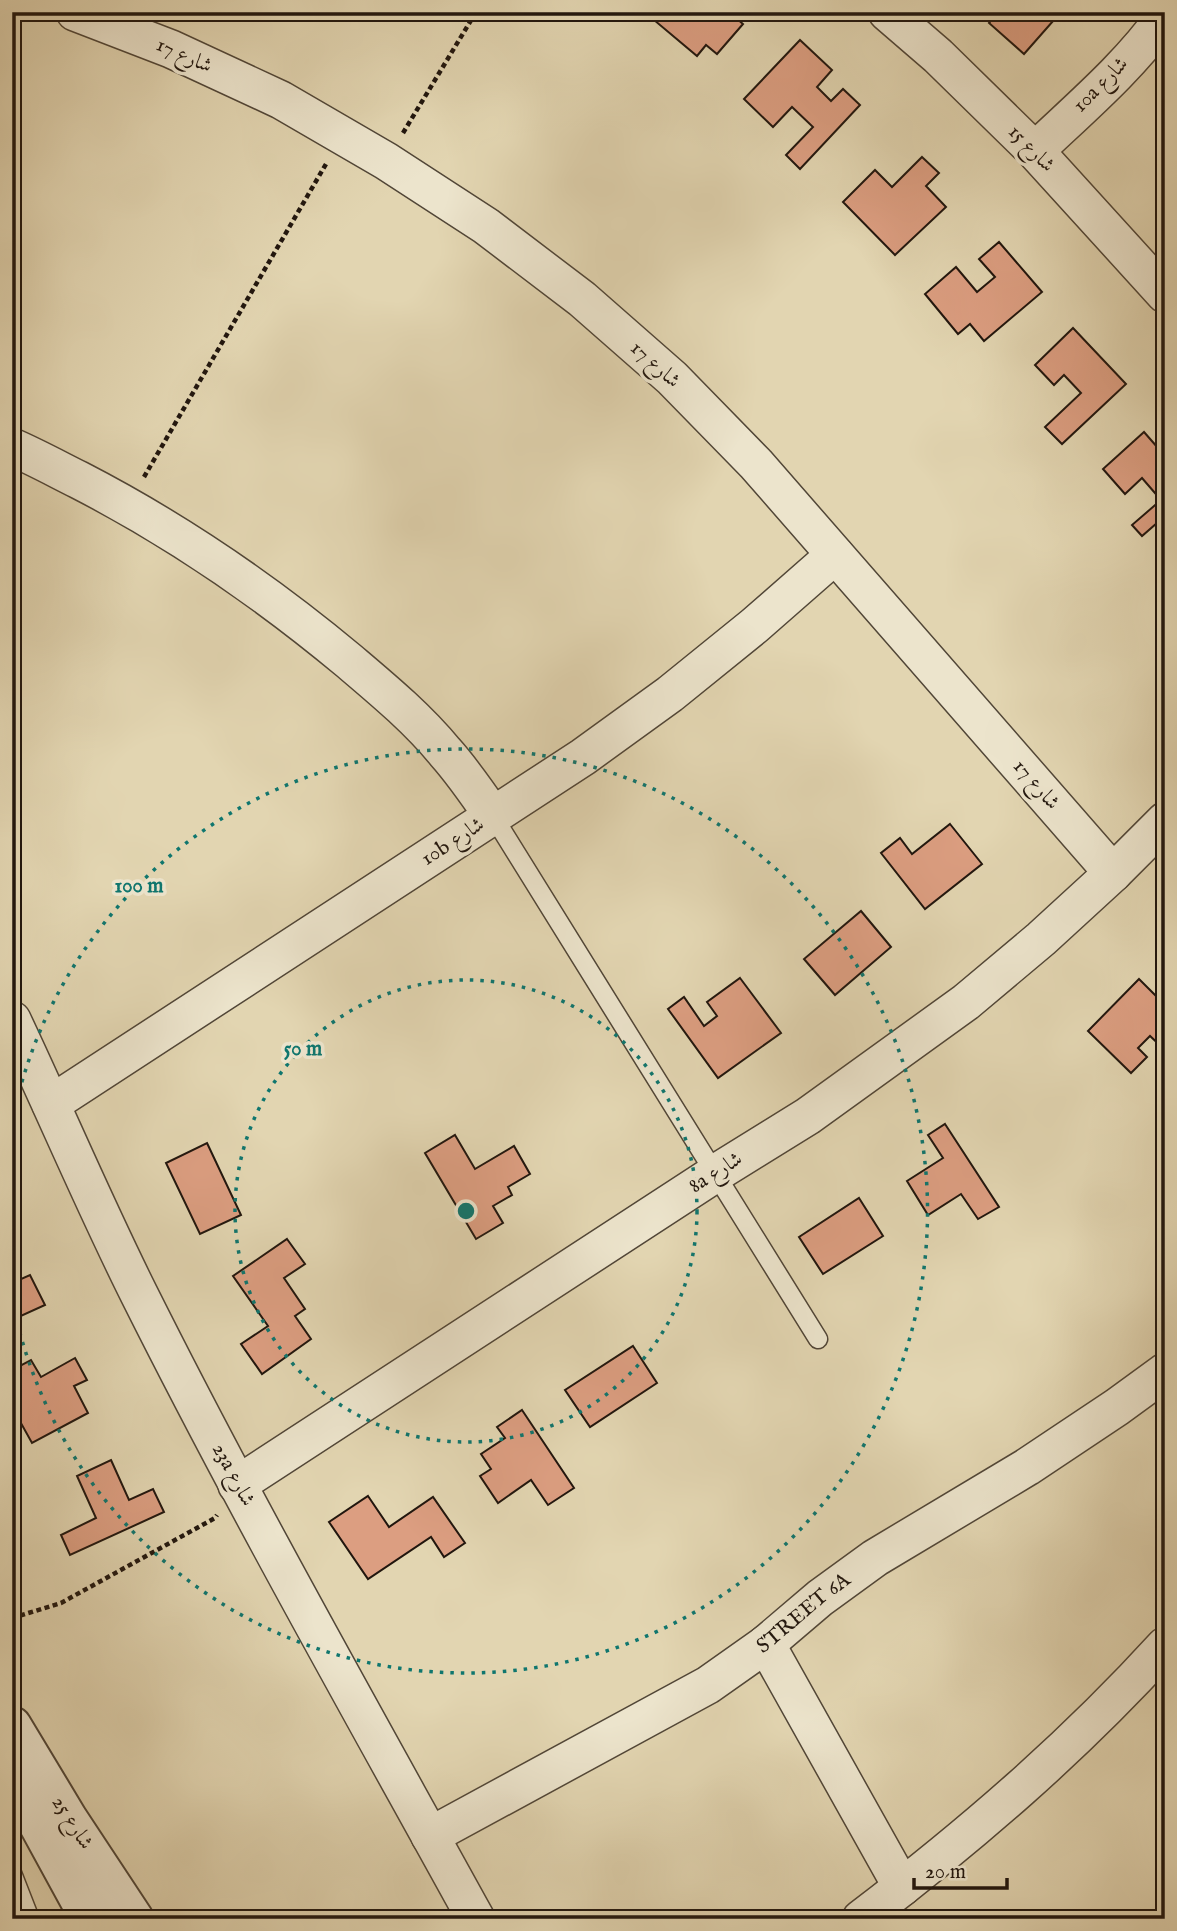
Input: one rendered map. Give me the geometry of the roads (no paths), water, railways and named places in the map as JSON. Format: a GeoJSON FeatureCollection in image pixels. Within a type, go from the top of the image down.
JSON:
{"type":"FeatureCollection","features":[{"type":"Feature","properties":{"kind":"street","name":"شارع 17"},"geometry":{"type":"LineString","coordinates":[[75,12],[171,49],[281,100],[386,161],[486,226],[582,299],[671,378],[756,464],[1112,873]]}},
{"type":"Feature","properties":{"kind":"street","name":"شارع 15"},"geometry":{"type":"LineString","coordinates":[[887,12],[938,56],[1035,151],[1165,294]]}},
{"type":"Feature","properties":{"kind":"street","name":"10a شارع"},"geometry":{"type":"LineString","coordinates":[[1035,151],[1109,79],[1165,16]]}},
{"type":"Feature","properties":{"kind":"street"},"geometry":{"type":"LineString","coordinates":[[12,447],[128,505],[216,560],[293,615],[417,721],[470,783],[493,816]]}},
{"type":"Feature","properties":{"kind":"street","name":"10b شارع"},"geometry":{"type":"LineString","coordinates":[[51,1104],[583,757],[670,694],[754,626],[835,555]]}},
{"type":"Feature","properties":{"kind":"street","name":"8a شارع"},"geometry":{"type":"LineString","coordinates":[[237,1485],[808,1116],[966,1002],[1041,939],[1165,821]]}},
{"type":"Feature","properties":{"kind":"street","name":"23a شارع"},"geometry":{"type":"LineString","coordinates":[[12,1020],[138,1292],[237,1485],[476,1919]]}},
{"type":"Feature","properties":{"kind":"street","name":"STREET 6A"},"geometry":{"type":"LineString","coordinates":[[430,1836],[708,1685],[766,1644],[865,1564],[1027,1467],[1165,1372]]}},
{"type":"Feature","properties":{"kind":"street"},"geometry":{"type":"LineString","coordinates":[[766,1644],[902,1887]]}},
{"type":"Feature","properties":{"kind":"street"},"geometry":{"type":"LineString","coordinates":[[861,1919],[992,1814],[1047,1765],[1165,1646]]}},
{"type":"Feature","properties":{"kind":"street","name":"شارع 25"},"geometry":{"type":"LineString","coordinates":[[12,1726],[68,1819],[134,1919]]}},
{"type":"Feature","properties":{"kind":"street","name":"شارع 25"},"geometry":{"type":"LineString","coordinates":[[16,1792],[90,1919]]}},
{"type":"Feature","properties":{"kind":"lane"},"geometry":{"type":"LineString","coordinates":[[493,816],[818,1339]]}},
{"type":"Feature","properties":{"kind":"lane"},"geometry":{"type":"LineString","coordinates":[[12,1873],[30,1919]]}}]}
